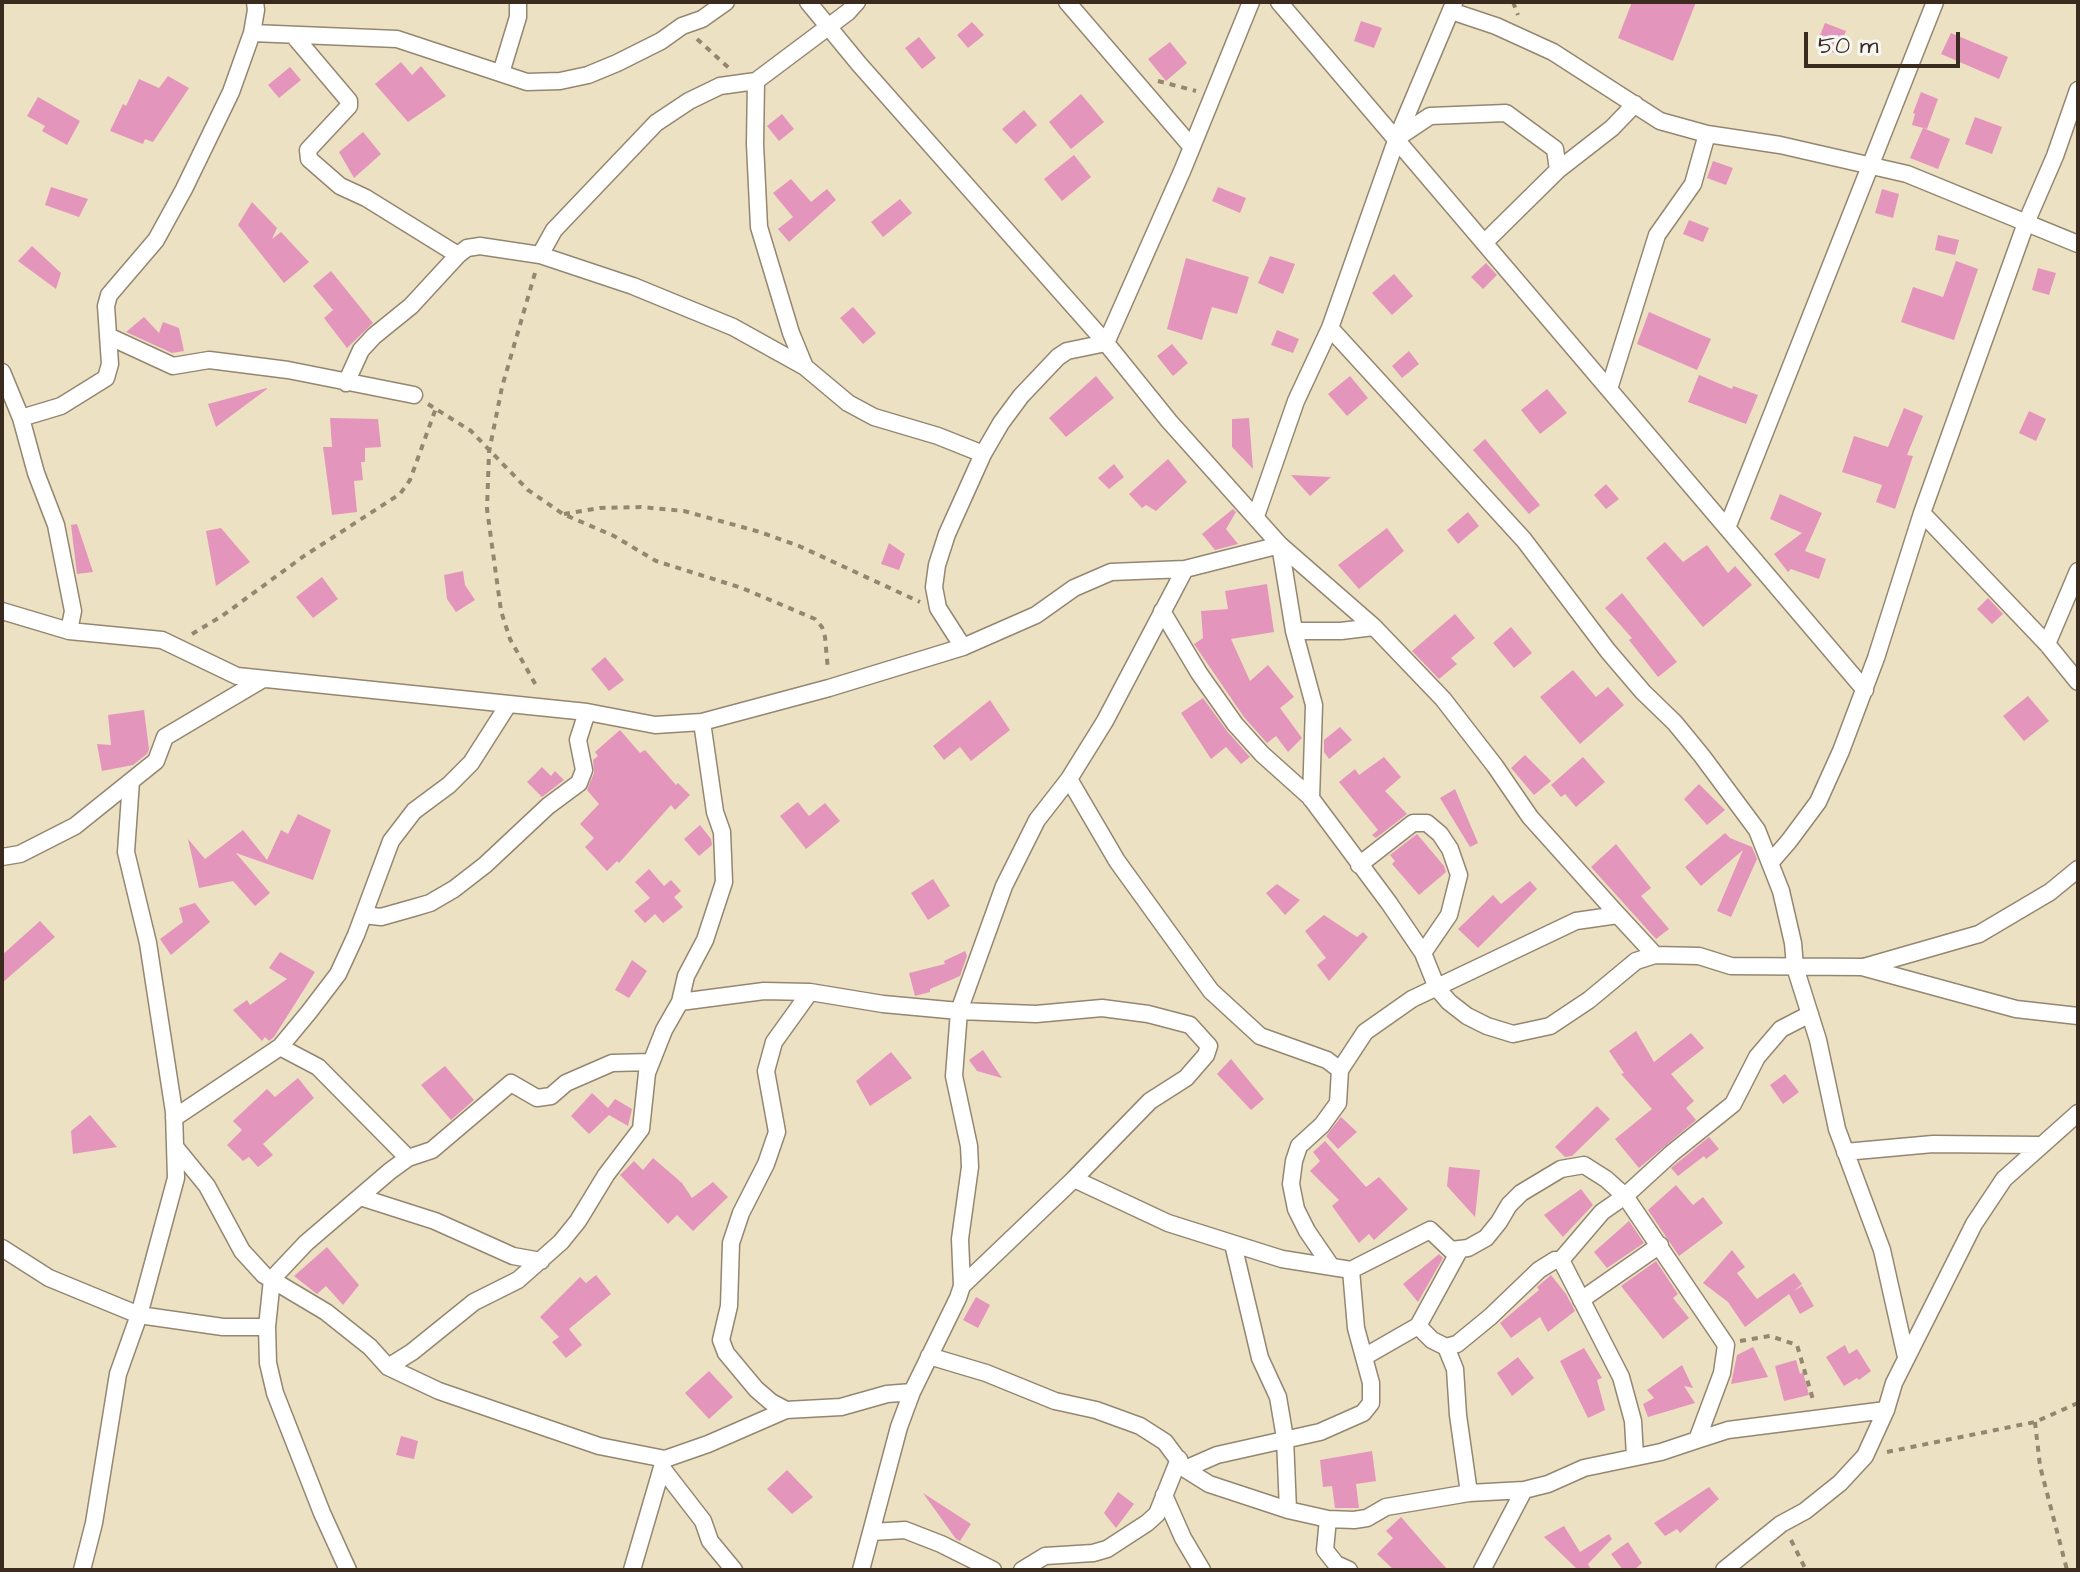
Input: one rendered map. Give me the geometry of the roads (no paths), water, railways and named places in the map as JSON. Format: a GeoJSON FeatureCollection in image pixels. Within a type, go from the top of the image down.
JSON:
{"type":"FeatureCollection","features":[{"type":"Feature","properties":{"kind":"street"},"geometry":{"type":"LineString","coordinates":[[21,418],[61,406],[106,378],[110,364],[106,306],[109,295],[156,240],[231,92],[252,33],[255,2]]}},
{"type":"Feature","properties":{"kind":"street"},"geometry":{"type":"LineString","coordinates":[[501,73],[518,17],[518,2]]}},
{"type":"Feature","properties":{"kind":"street"},"geometry":{"type":"LineString","coordinates":[[252,33],[397,39],[527,82],[560,81],[588,75],[661,41],[726,2]]}},
{"type":"Feature","properties":{"kind":"street"},"geometry":{"type":"LineString","coordinates":[[808,2],[1106,343],[1169,421],[1280,545],[1374,627],[1443,699],[1495,766],[1522,808],[1655,955]]}},
{"type":"Feature","properties":{"kind":"street"},"geometry":{"type":"LineString","coordinates":[[540,255],[554,230],[656,123],[689,101],[720,86],[756,81],[857,2]]}},
{"type":"Feature","properties":{"kind":"street"},"geometry":{"type":"LineString","coordinates":[[1067,2],[1191,146]]}},
{"type":"Feature","properties":{"kind":"street"},"geometry":{"type":"LineString","coordinates":[[1106,343],[1251,2]]}},
{"type":"Feature","properties":{"kind":"street"},"geometry":{"type":"LineString","coordinates":[[1279,2],[1865,690]]}},
{"type":"Feature","properties":{"kind":"street"},"geometry":{"type":"LineString","coordinates":[[1727,528],[1935,2]]}},
{"type":"Feature","properties":{"kind":"street"},"geometry":{"type":"LineString","coordinates":[[1256,516],[1296,401],[1330,328],[1397,138],[1453,6],[1553,52],[1660,121],[1707,134],[1780,145],[1910,175],[2078,244]]}},
{"type":"Feature","properties":{"kind":"street"},"geometry":{"type":"LineString","coordinates":[[294,36],[349,101],[349,106],[308,150],[309,159],[340,186],[366,198],[458,255]]}},
{"type":"Feature","properties":{"kind":"street"},"geometry":{"type":"LineString","coordinates":[[756,81],[759,227],[791,333],[805,367]]}},
{"type":"Feature","properties":{"kind":"street"},"geometry":{"type":"LineString","coordinates":[[1770,863],[1818,802],[1865,690],[1922,513],[2026,223],[2055,156],[2078,90]]}},
{"type":"Feature","properties":{"kind":"street"},"geometry":{"type":"LineString","coordinates":[[1484,243],[1558,170],[1612,128],[1635,104]]}},
{"type":"Feature","properties":{"kind":"street"},"geometry":{"type":"LineString","coordinates":[[1397,138],[1430,116],[1506,113],[1555,149],[1558,170]]}},
{"type":"Feature","properties":{"kind":"street"},"geometry":{"type":"LineString","coordinates":[[1609,389],[1657,235],[1693,184],[1707,134]]}},
{"type":"Feature","properties":{"kind":"street"},"geometry":{"type":"LineString","coordinates":[[346,383],[361,350],[374,336],[411,306],[458,255],[467,248],[480,246],[540,255],[698,311],[805,367],[848,403],[874,417],[938,436],[983,454]]}},
{"type":"Feature","properties":{"kind":"street"},"geometry":{"type":"LineString","coordinates":[[1330,328],[1524,540],[1608,651],[1675,723],[1757,830],[1781,891],[1795,967],[1845,1152],[1882,1250],[1906,1357]]}},
{"type":"Feature","properties":{"kind":"street"},"geometry":{"type":"LineString","coordinates":[[108,336],[173,366],[209,360],[288,370],[414,395]]}},
{"type":"Feature","properties":{"kind":"street"},"geometry":{"type":"LineString","coordinates":[[963,647],[938,608],[934,587],[947,534],[983,454],[1021,396],[1058,357],[1079,347],[1106,343]]}},
{"type":"Feature","properties":{"kind":"street"},"geometry":{"type":"LineString","coordinates":[[2,372],[21,418],[36,473],[56,525],[73,611],[69,631]]}},
{"type":"Feature","properties":{"kind":"street"},"geometry":{"type":"LineString","coordinates":[[1922,513],[2047,644],[2078,682]]}},
{"type":"Feature","properties":{"kind":"street"},"geometry":{"type":"LineString","coordinates":[[2,611],[69,631],[162,640],[237,676],[587,712],[655,725],[702,722],[963,647],[1036,615],[1091,578],[1111,572],[1185,569],[1280,545]]}},
{"type":"Feature","properties":{"kind":"street"},"geometry":{"type":"LineString","coordinates":[[1280,545],[1294,631],[1314,705],[1311,799]]}},
{"type":"Feature","properties":{"kind":"street"},"geometry":{"type":"LineString","coordinates":[[962,1286],[960,1239],[970,1167],[969,1146],[954,1076],[959,1011],[1004,886],[1037,820],[1069,779],[1105,721],[1185,569]]}},
{"type":"Feature","properties":{"kind":"street"},"geometry":{"type":"LineString","coordinates":[[2047,644],[2078,571]]}},
{"type":"Feature","properties":{"kind":"street"},"geometry":{"type":"LineString","coordinates":[[1162,611],[1199,673],[1235,724],[1311,799],[1423,953],[1437,988],[1467,1016],[1487,1026],[1513,1034],[1550,1026],[1589,1000],[1636,961],[1655,955],[1699,956],[1731,966],[1862,967],[2016,1009],[2078,1016]]}},
{"type":"Feature","properties":{"kind":"street"},"geometry":{"type":"LineString","coordinates":[[1294,631],[1374,627]]}},
{"type":"Feature","properties":{"kind":"street"},"geometry":{"type":"LineString","coordinates":[[2,857],[20,854],[75,826],[156,761],[161,743],[171,732],[263,679]]}},
{"type":"Feature","properties":{"kind":"street"},"geometry":{"type":"LineString","coordinates":[[174,1118],[280,1047],[338,974],[391,841],[414,811],[449,785],[471,763],[508,705]]}},
{"type":"Feature","properties":{"kind":"street"},"geometry":{"type":"LineString","coordinates":[[364,915],[381,917],[430,903],[454,889],[485,865],[548,806],[579,783],[584,770],[578,740],[587,712]]}},
{"type":"Feature","properties":{"kind":"street"},"geometry":{"type":"LineString","coordinates":[[388,1367],[412,1352],[474,1302],[518,1280],[541,1261],[578,1221],[606,1175],[641,1129],[647,1073],[664,1030],[680,1002],[686,976],[705,940],[724,882],[722,832],[715,812],[702,722]]}},
{"type":"Feature","properties":{"kind":"street"},"geometry":{"type":"LineString","coordinates":[[1069,779],[1117,861],[1211,991],[1260,1036],[1314,1054],[1340,1070]]}},
{"type":"Feature","properties":{"kind":"street"},"geometry":{"type":"LineString","coordinates":[[82,1570],[94,1523],[118,1374],[139,1315],[176,1178],[174,1118],[148,943],[126,852],[131,781]]}},
{"type":"Feature","properties":{"kind":"street"},"geometry":{"type":"LineString","coordinates":[[1359,865],[1413,823],[1427,823],[1440,834],[1450,849],[1459,875],[1449,915],[1423,953]]}},
{"type":"Feature","properties":{"kind":"street"},"geometry":{"type":"LineString","coordinates":[[1862,967],[1979,934],[2050,892],[2078,869]]}},
{"type":"Feature","properties":{"kind":"street"},"geometry":{"type":"LineString","coordinates":[[1331,1266],[1296,1209],[1291,1184],[1294,1161],[1299,1146],[1322,1125],[1338,1103],[1340,1070],[1365,1032],[1400,1007],[1576,921],[1618,915]]}},
{"type":"Feature","properties":{"kind":"street"},"geometry":{"type":"LineString","coordinates":[[680,1002],[764,991],[810,992],[883,1004],[959,1011],[1036,1014],[1102,1008],[1148,1014],[1190,1025],[1209,1046],[1206,1055],[1186,1078],[1150,1101],[962,1286],[912,1392],[899,1427],[861,1570]]}},
{"type":"Feature","properties":{"kind":"street"},"geometry":{"type":"LineString","coordinates":[[786,1410],[756,1389],[726,1353],[721,1340],[729,1306],[731,1243],[777,1132],[766,1071],[774,1042],[810,992]]}},
{"type":"Feature","properties":{"kind":"street"},"geometry":{"type":"LineString","coordinates":[[1446,1347],[1457,1344],[1490,1317],[1539,1270],[1555,1260],[1561,1260],[1602,1212],[1733,1104],[1757,1057],[1781,1029],[1810,1014]]}},
{"type":"Feature","properties":{"kind":"street"},"geometry":{"type":"LineString","coordinates":[[280,1047],[318,1067],[408,1158]]}},
{"type":"Feature","properties":{"kind":"street"},"geometry":{"type":"LineString","coordinates":[[348,1570],[275,1393],[268,1363],[267,1327],[272,1279],[306,1243],[360,1197],[408,1158],[441,1144],[511,1083],[537,1098],[551,1096],[566,1083],[612,1063],[651,1062]]}},
{"type":"Feature","properties":{"kind":"street"},"geometry":{"type":"LineString","coordinates":[[1724,1570],[1781,1524],[1805,1511],[1840,1483],[1865,1456],[1906,1357],[1974,1224],[2004,1179],[2078,1113]]}},
{"type":"Feature","properties":{"kind":"street"},"geometry":{"type":"LineString","coordinates":[[1845,1152],[1933,1144],[2040,1145]]}},
{"type":"Feature","properties":{"kind":"street"},"geometry":{"type":"LineString","coordinates":[[176,1148],[207,1186],[242,1251],[264,1275],[326,1312],[370,1347],[388,1367],[439,1391],[559,1433],[663,1463],[786,1410],[841,1407],[887,1394],[912,1392]]}},
{"type":"Feature","properties":{"kind":"street"},"geometry":{"type":"LineString","coordinates":[[1364,1357],[1418,1326],[1459,1251],[1486,1238],[1521,1193],[1561,1169],[1584,1165],[1625,1196],[1726,1345],[1722,1373],[1697,1440]]}},
{"type":"Feature","properties":{"kind":"street"},"geometry":{"type":"LineString","coordinates":[[1074,1179],[1168,1223],[1282,1259],[1351,1270],[1430,1230],[1448,1248],[1459,1251]]}},
{"type":"Feature","properties":{"kind":"street"},"geometry":{"type":"LineString","coordinates":[[360,1197],[435,1221],[513,1256],[541,1261]]}},
{"type":"Feature","properties":{"kind":"street"},"geometry":{"type":"LineString","coordinates":[[1233,1244],[1260,1358],[1278,1397],[1285,1438],[1288,1510]]}},
{"type":"Feature","properties":{"kind":"street"},"geometry":{"type":"LineString","coordinates":[[1581,1300],[1660,1245]]}},
{"type":"Feature","properties":{"kind":"street"},"geometry":{"type":"LineString","coordinates":[[2,1248],[49,1278],[139,1315],[209,1325],[267,1327]]}},
{"type":"Feature","properties":{"kind":"street"},"geometry":{"type":"LineString","coordinates":[[1561,1260],[1621,1377],[1633,1421],[1635,1456]]}},
{"type":"Feature","properties":{"kind":"street"},"geometry":{"type":"LineString","coordinates":[[1022,1570],[1045,1556],[1093,1553],[1107,1549],[1147,1523],[1157,1514],[1182,1464],[1320,1432],[1363,1413],[1371,1403],[1371,1383],[1356,1328],[1351,1270]]}},
{"type":"Feature","properties":{"kind":"street"},"geometry":{"type":"LineString","coordinates":[[1418,1326],[1432,1340],[1446,1347],[1455,1369],[1469,1493]]}},
{"type":"Feature","properties":{"kind":"street"},"geometry":{"type":"LineString","coordinates":[[929,1356],[986,1373],[1055,1401],[1096,1410],[1140,1426],[1165,1442],[1182,1464],[1222,1489],[1328,1519],[1367,1518],[1386,1507],[1469,1493],[1524,1490],[1548,1484],[1584,1468],[1661,1452],[1728,1430],[1886,1410]]}},
{"type":"Feature","properties":{"kind":"street"},"geometry":{"type":"LineString","coordinates":[[632,1570],[663,1463]]}},
{"type":"Feature","properties":{"kind":"street"},"geometry":{"type":"LineString","coordinates":[[663,1463],[703,1521],[710,1541],[734,1570]]}},
{"type":"Feature","properties":{"kind":"street"},"geometry":{"type":"LineString","coordinates":[[1482,1570],[1524,1490]]}},
{"type":"Feature","properties":{"kind":"street"},"geometry":{"type":"LineString","coordinates":[[1164,1495],[1183,1538],[1202,1570]]}},
{"type":"Feature","properties":{"kind":"street"},"geometry":{"type":"LineString","coordinates":[[1328,1519],[1325,1550],[1339,1568]]}},
{"type":"Feature","properties":{"kind":"street"},"geometry":{"type":"LineString","coordinates":[[872,1532],[905,1530],[993,1570]]}},
{"type":"Feature","properties":{"kind":"street"},"geometry":{"type":"LineString","coordinates":[[1045,1556],[1058,1570]]}}]}
